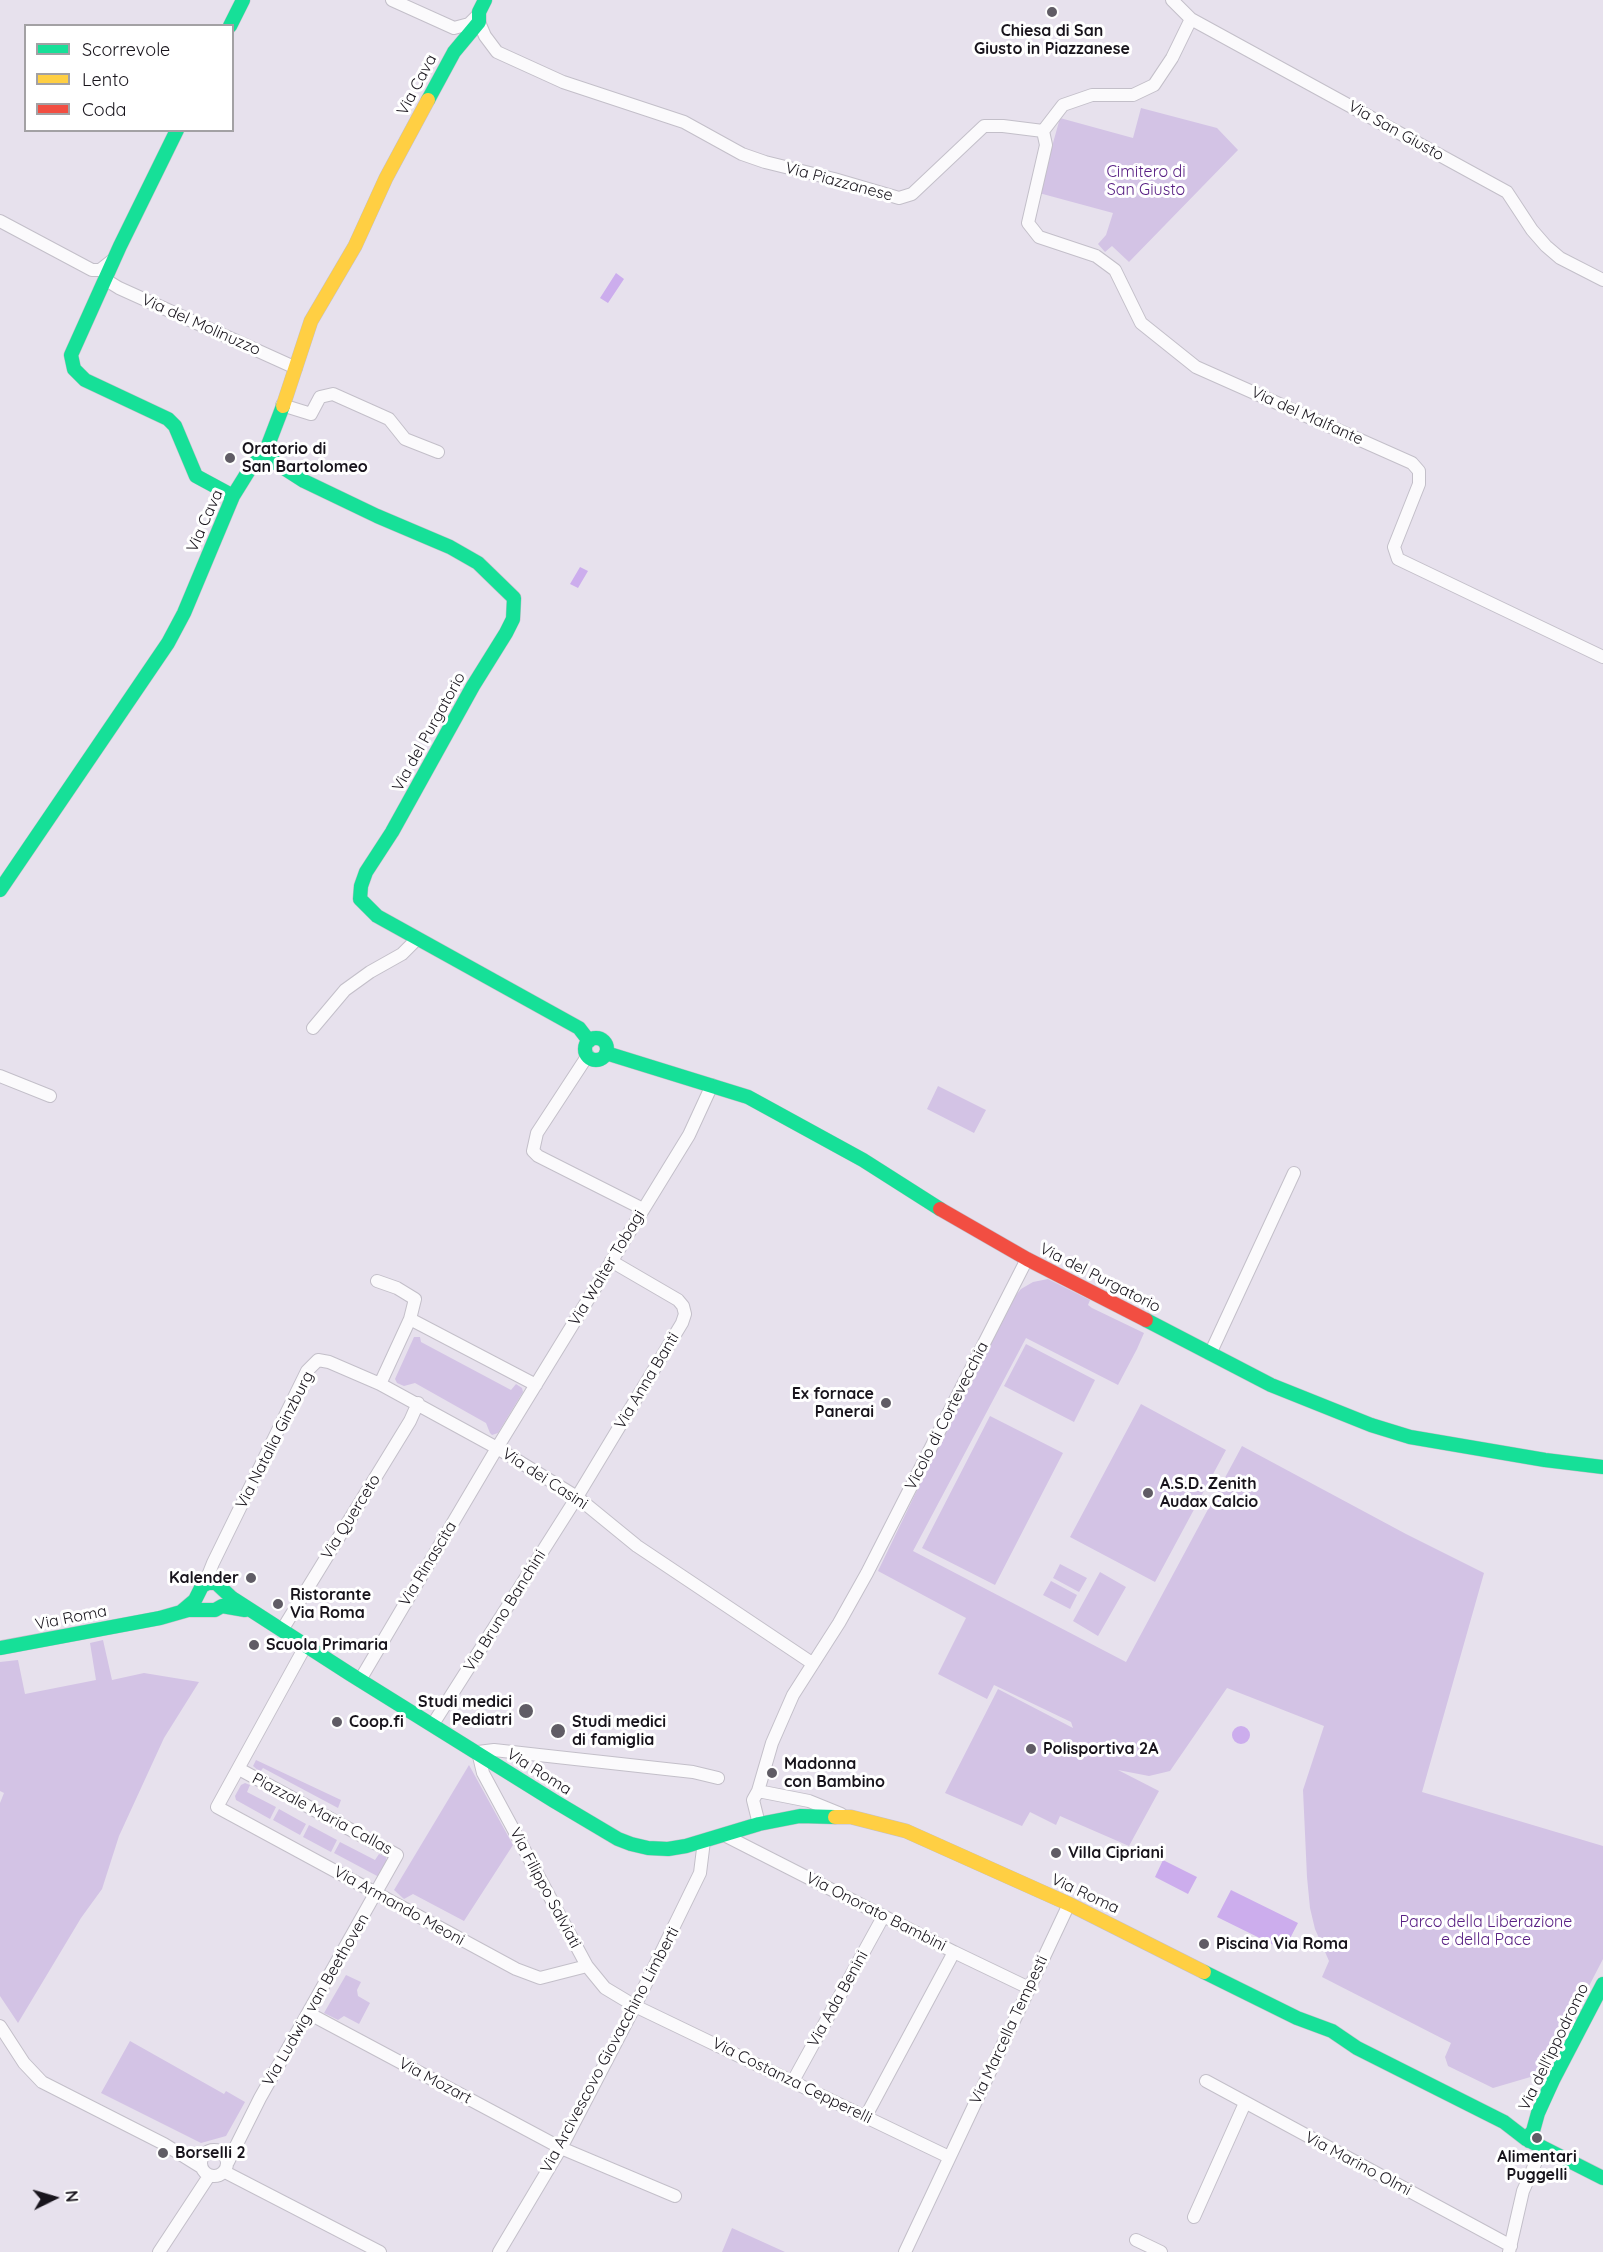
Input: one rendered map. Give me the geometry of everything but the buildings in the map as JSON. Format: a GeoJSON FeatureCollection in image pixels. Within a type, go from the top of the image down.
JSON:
{"type":"FeatureCollection","features":[{"type":"Feature","properties":{"kind":"street"},"geometry":{"type":"LineString","coordinates":[[231,24],[243,0]]}},
{"type":"Feature","properties":{"kind":"street"},"geometry":{"type":"LineString","coordinates":[[392,0],[446,26],[461,27],[474,20],[481,12]]}},
{"type":"Feature","properties":{"kind":"street","name":"Via San Giusto"},"geometry":{"type":"LineString","coordinates":[[1172,0],[1191,19],[1507,192],[1532,230],[1546,246],[1560,258],[1603,280]]}},
{"type":"Feature","properties":{"kind":"street","name":"Via Cava"},"geometry":{"type":"LineString","coordinates":[[0,890],[168,643],[184,613],[233,496],[251,467],[265,453],[311,321],[355,246],[386,178],[454,51],[460,47],[481,12]]}},
{"type":"Feature","properties":{"kind":"street","name":"Via Piazzanese"},"geometry":{"type":"LineString","coordinates":[[481,12],[484,36],[497,52],[563,82],[684,122],[742,154],[765,162],[899,198],[912,194],[984,126],[992,125],[1043,132]]}},
{"type":"Feature","properties":{"kind":"street"},"geometry":{"type":"LineString","coordinates":[[1043,132],[1063,105],[1092,95],[1133,95],[1154,85],[1172,58],[1191,19]]}},
{"type":"Feature","properties":{"kind":"street"},"geometry":{"type":"LineString","coordinates":[[176,132],[114,259],[71,355],[74,369],[85,380],[168,419],[175,426],[196,476],[233,496]]}},
{"type":"Feature","properties":{"kind":"street","name":"Via del Malfante"},"geometry":{"type":"LineString","coordinates":[[1043,132],[1046,145],[1028,223],[1039,237],[1096,256],[1115,270],[1141,323],[1196,367],[1412,463],[1419,471],[1419,484],[1394,547],[1398,560],[1603,657]]}},
{"type":"Feature","properties":{"kind":"street"},"geometry":{"type":"LineString","coordinates":[[0,221],[92,270],[99,270],[114,259]]}},
{"type":"Feature","properties":{"kind":"street","name":"Via del Molinuzzo"},"geometry":{"type":"LineString","coordinates":[[106,280],[296,368]]}},
{"type":"Feature","properties":{"kind":"street"},"geometry":{"type":"LineString","coordinates":[[282,405],[311,414],[321,397],[333,394],[389,419],[405,439],[438,452]]}},
{"type":"Feature","properties":{"kind":"street","name":"Via del Purgatorio"},"geometry":{"type":"LineString","coordinates":[[265,453],[276,464],[304,481],[377,516],[450,547],[478,563],[514,598],[513,619],[506,633],[473,686],[392,832],[366,872],[361,886],[360,899],[368,909],[417,939],[579,1028],[589,1048],[600,1038],[606,1044],[606,1053],[748,1097],[863,1160],[958,1221],[1270,1385],[1371,1425],[1410,1437],[1545,1461],[1603,1467]]}},
{"type":"Feature","properties":{"kind":"street"},"geometry":{"type":"LineString","coordinates":[[313,1028],[345,990],[370,972],[402,954],[417,939]]}},
{"type":"Feature","properties":{"kind":"street"},"geometry":{"type":"LineString","coordinates":[[589,1048],[537,1133],[533,1151],[538,1156],[643,1209]]}},
{"type":"Feature","properties":{"kind":"street"},"geometry":{"type":"LineString","coordinates":[[0,1076],[50,1096]]}},
{"type":"Feature","properties":{"kind":"street","name":"Via Walter Tobagi"},"geometry":{"type":"LineString","coordinates":[[497,1448],[689,1135],[712,1085]]}},
{"type":"Feature","properties":{"kind":"street"},"geometry":{"type":"LineString","coordinates":[[1210,1354],[1294,1173]]}},
{"type":"Feature","properties":{"kind":"street","name":"Vicolo di Cortevecchia"},"geometry":{"type":"LineString","coordinates":[[812,1663],[839,1623],[867,1573],[1027,1259]]}},
{"type":"Feature","properties":{"kind":"street","name":"Via Anna Banti"},"geometry":{"type":"LineString","coordinates":[[577,1497],[682,1323],[685,1314],[678,1300],[611,1261]]}},
{"type":"Feature","properties":{"kind":"street"},"geometry":{"type":"LineString","coordinates":[[377,1281],[397,1288],[415,1299],[410,1320],[381,1384]]}},
{"type":"Feature","properties":{"kind":"street"},"geometry":{"type":"LineString","coordinates":[[410,1320],[536,1385]]}},
{"type":"Feature","properties":{"kind":"street","name":"Via Natalia Ginzburg"},"geometry":{"type":"LineString","coordinates":[[208,1583],[213,1563],[307,1371],[318,1360],[329,1362],[381,1384]]}},
{"type":"Feature","properties":{"kind":"street","name":"Via dei Casini"},"geometry":{"type":"LineString","coordinates":[[381,1384],[497,1448],[577,1497],[637,1546],[812,1663]]}},
{"type":"Feature","properties":{"kind":"street","name":"Via Querceto"},"geometry":{"type":"LineString","coordinates":[[282,1630],[410,1421],[418,1403]]}},
{"type":"Feature","properties":{"kind":"street","name":"Via Rinascita"},"geometry":{"type":"LineString","coordinates":[[360,1680],[497,1448]]}},
{"type":"Feature","properties":{"kind":"street","name":"Via Bruno Banchini"},"geometry":{"type":"LineString","coordinates":[[433,1725],[577,1497]]}},
{"type":"Feature","properties":{"kind":"street","name":"Via Roma"},"geometry":{"type":"LineString","coordinates":[[182,1611],[198,1596],[200,1589],[208,1583],[216,1583],[259,1616],[360,1680],[554,1801],[618,1839],[631,1844],[668,1849],[704,1841],[759,1824],[800,1816],[851,1817]]}},
{"type":"Feature","properties":{"kind":"street"},"geometry":{"type":"LineString","coordinates":[[222,1606],[225,1602],[225,1592]]}},
{"type":"Feature","properties":{"kind":"street"},"geometry":{"type":"LineString","coordinates":[[198,1596],[201,1605],[206,1609]]}},
{"type":"Feature","properties":{"kind":"street","name":"Via Roma"},"geometry":{"type":"LineString","coordinates":[[0,1648],[160,1618],[182,1611],[214,1610],[222,1606],[236,1607],[259,1616]]}},
{"type":"Feature","properties":{"kind":"street"},"geometry":{"type":"LineString","coordinates":[[239,1769],[306,1645]]}},
{"type":"Feature","properties":{"kind":"street"},"geometry":{"type":"LineString","coordinates":[[759,1824],[753,1800],[758,1791],[772,1743],[793,1695],[812,1663]]}},
{"type":"Feature","properties":{"kind":"street"},"geometry":{"type":"LineString","coordinates":[[478,1752],[494,1750],[693,1772],[718,1778]]}},
{"type":"Feature","properties":{"kind":"street","name":"Via Filippo Salviati"},"geometry":{"type":"LineString","coordinates":[[478,1752],[483,1773],[587,1966],[605,1988],[635,2006]]}},
{"type":"Feature","properties":{"kind":"street","name":"Via Armando Meoni"},"geometry":{"type":"LineString","coordinates":[[239,1769],[217,1807],[516,1969],[540,1977],[587,1966]]}},
{"type":"Feature","properties":{"kind":"street","name":"Piazzale Maria Callas"},"geometry":{"type":"LineString","coordinates":[[239,1769],[397,1855],[376,1894]]}},
{"type":"Feature","properties":{"kind":"street","name":"Via Roma"},"geometry":{"type":"LineString","coordinates":[[758,1791],[809,1801],[851,1817],[906,1831],[1069,1904],[1297,2018],[1304,2027],[1318,2035],[1357,2048],[1522,2127],[1542,2148],[1603,2178]]}},
{"type":"Feature","properties":{"kind":"street","name":"Via Onorato Bambini"},"geometry":{"type":"LineString","coordinates":[[724,1835],[883,1917],[1029,1988]]}},
{"type":"Feature","properties":{"kind":"street","name":"Via Arcivescovo Giovacchino Limberti"},"geometry":{"type":"LineString","coordinates":[[500,2252],[561,2148],[635,2006],[700,1873],[704,1841]]}},
{"type":"Feature","properties":{"kind":"street","name":"Via Ludwig van Beethoven"},"geometry":{"type":"LineString","coordinates":[[225,2162],[376,1894]]}},
{"type":"Feature","properties":{"kind":"street","name":"Via Marcella Tempesti"},"geometry":{"type":"LineString","coordinates":[[905,2252],[1069,1904]]}},
{"type":"Feature","properties":{"kind":"street","name":"Via Ada Benini"},"geometry":{"type":"LineString","coordinates":[[793,2081],[883,1917]]}},
{"type":"Feature","properties":{"kind":"street"},"geometry":{"type":"LineString","coordinates":[[866,2116],[954,1952]]}},
{"type":"Feature","properties":{"kind":"street","name":"Via dell'ippodromo"},"geometry":{"type":"LineString","coordinates":[[1522,2127],[1553,2080],[1603,1984]]}},
{"type":"Feature","properties":{"kind":"street","name":"Via Costanza Cepperelli"},"geometry":{"type":"LineString","coordinates":[[635,2006],[949,2157]]}},
{"type":"Feature","properties":{"kind":"street","name":"Via Mozart"},"geometry":{"type":"LineString","coordinates":[[308,2013],[561,2148],[675,2196]]}},
{"type":"Feature","properties":{"kind":"street"},"geometry":{"type":"LineString","coordinates":[[0,2026],[24,2063],[42,2082],[164,2144],[219,2176],[225,2162]]}},
{"type":"Feature","properties":{"kind":"street","name":"Via Marino Olmi"},"geometry":{"type":"LineString","coordinates":[[1206,2081],[1510,2249]]}},
{"type":"Feature","properties":{"kind":"street"},"geometry":{"type":"LineString","coordinates":[[1194,2217],[1245,2103]]}},
{"type":"Feature","properties":{"kind":"street"},"geometry":{"type":"LineString","coordinates":[[1510,2249],[1523,2191],[1542,2148]]}},
{"type":"Feature","properties":{"kind":"street"},"geometry":{"type":"LineString","coordinates":[[159,2252],[213,2150],[225,2162],[380,2252]]}},
{"type":"Feature","properties":{"kind":"street"},"geometry":{"type":"LineString","coordinates":[[1136,2240],[1161,2252]]}},
{"type":"Feature","properties":{"kind":"green space","name":"Cimitero di San Giusto"},"geometry":{"type":"Polygon","coordinates":[[[1141,108],[1217,128],[1238,150],[1129,262],[1112,246],[1105,252],[1098,244],[1106,235],[1113,213],[1039,193],[1060,118],[1133,138],[1141,108]]]}},
{"type":"Feature","properties":{"kind":"green space"},"geometry":{"type":"Polygon","coordinates":[[[938,1086],[986,1110],[974,1133],[927,1109],[938,1086]]]}},
{"type":"Feature","properties":{"kind":"green space","name":"Parco della Liberazione e della Pace"},"geometry":{"type":"Polygon","coordinates":[[[1048,1279],[1090,1300],[1088,1305],[1092,1308],[1144,1333],[1137,1349],[1118,1385],[1026,1338],[913,1551],[1126,1662],[1242,1446],[1484,1573],[1422,1792],[1603,1846],[1603,1959],[1544,2073],[1493,2088],[1448,2066],[1445,2057],[1451,2043],[1322,1977],[1329,1961],[1315,1929],[1310,1908],[1303,1790],[1324,1726],[1227,1688],[1170,1771],[1149,1776],[1118,1770],[1159,1791],[1129,1846],[1060,1816],[1056,1825],[1030,1812],[1022,1826],[945,1793],[998,1689],[1073,1728],[1071,1722],[994,1685],[987,1699],[938,1674],[966,1618],[878,1571],[996,1327],[1011,1301],[1021,1289],[1033,1282],[1048,1279]]]}},
{"type":"Feature","properties":{"kind":"green space"},"geometry":{"type":"Polygon","coordinates":[[[414,1337],[420,1337],[421,1342],[511,1390],[516,1384],[522,1388],[523,1392],[498,1433],[492,1435],[486,1423],[415,1383],[404,1386],[397,1383],[395,1379],[414,1337]]]}},
{"type":"Feature","properties":{"kind":"green space"},"geometry":{"type":"Polygon","coordinates":[[[1026,1344],[1095,1380],[1074,1422],[1004,1386],[1026,1344]]]}},
{"type":"Feature","properties":{"kind":"green space","name":"A.S.D. Zenith Audax Calcio"},"geometry":{"type":"Polygon","coordinates":[[[1141,1404],[1226,1450],[1155,1582],[1070,1537],[1141,1404]]]}},
{"type":"Feature","properties":{"kind":"green space"},"geometry":{"type":"Polygon","coordinates":[[[990,1416],[1063,1453],[995,1585],[922,1548],[990,1416]]]}},
{"type":"Feature","properties":{"kind":"green space"},"geometry":{"type":"Polygon","coordinates":[[[1060,1564],[1087,1578],[1079,1592],[1053,1578],[1060,1564]]]}},
{"type":"Feature","properties":{"kind":"green space"},"geometry":{"type":"Polygon","coordinates":[[[1100,1572],[1126,1587],[1098,1636],[1073,1621],[1100,1572]]]}},
{"type":"Feature","properties":{"kind":"green space"},"geometry":{"type":"Polygon","coordinates":[[[1051,1581],[1077,1595],[1070,1609],[1043,1595],[1051,1581]]]}},
{"type":"Feature","properties":{"kind":"green space"},"geometry":{"type":"Polygon","coordinates":[[[103,1640],[112,1680],[144,1673],[199,1682],[164,1738],[119,1836],[102,1889],[81,1918],[18,2023],[0,1996],[0,1803],[4,1793],[0,1791],[0,1662],[18,1660],[25,1694],[96,1680],[90,1643],[103,1640]]]}},
{"type":"Feature","properties":{"kind":"green space"},"geometry":{"type":"Polygon","coordinates":[[[256,1760],[341,1800],[338,1808],[263,1768],[260,1772],[253,1766],[256,1760]]]}},
{"type":"Feature","properties":{"kind":"green space"},"geometry":{"type":"Polygon","coordinates":[[[469,1765],[513,1845],[464,1921],[413,1894],[404,1899],[394,1890],[469,1765]]]}},
{"type":"Feature","properties":{"kind":"green space"},"geometry":{"type":"Polygon","coordinates":[[[245,1783],[250,1785],[247,1792],[276,1807],[270,1819],[236,1800],[235,1796],[241,1785],[245,1783]]]}},
{"type":"Feature","properties":{"kind":"green space"},"geometry":{"type":"Polygon","coordinates":[[[279,1809],[306,1824],[300,1835],[273,1820],[279,1809]]]}},
{"type":"Feature","properties":{"kind":"green space"},"geometry":{"type":"Polygon","coordinates":[[[309,1825],[337,1840],[331,1852],[303,1837],[309,1825]]]}},
{"type":"Feature","properties":{"kind":"green space"},"geometry":{"type":"Polygon","coordinates":[[[340,1842],[375,1860],[379,1854],[386,1857],[387,1861],[379,1877],[334,1853],[340,1842]]]}},
{"type":"Feature","properties":{"kind":"green space"},"geometry":{"type":"Polygon","coordinates":[[[346,1975],[361,1982],[357,1990],[358,1996],[370,2003],[359,2024],[344,2016],[338,2020],[324,2013],[346,1975]]]}},
{"type":"Feature","properties":{"kind":"green space"},"geometry":{"type":"Polygon","coordinates":[[[130,2041],[224,2094],[226,2091],[245,2102],[226,2136],[201,2143],[101,2093],[130,2041]]]}},
{"type":"Feature","properties":{"kind":"green space"},"geometry":{"type":"Polygon","coordinates":[[[732,2228],[785,2252],[722,2252],[732,2228]]]}},
{"type":"Feature","properties":{"kind":"shaded area"},"geometry":{"type":"Polygon","coordinates":[[[616,273],[624,279],[608,303],[600,298],[616,273]]]}},
{"type":"Feature","properties":{"kind":"shaded area"},"geometry":{"type":"Polygon","coordinates":[[[580,567],[588,571],[578,588],[570,584],[580,567]]]}},
{"type":"Feature","properties":{"kind":"shaded area"},"geometry":{"type":"Polygon","coordinates":[[[1241,1726],[1247,1729],[1250,1735],[1247,1741],[1241,1744],[1235,1741],[1232,1735],[1235,1729],[1241,1726]]]}},
{"type":"Feature","properties":{"kind":"shaded area"},"geometry":{"type":"Polygon","coordinates":[[[1163,1860],[1197,1877],[1188,1894],[1155,1877],[1163,1860]]]}},
{"type":"Feature","properties":{"kind":"shaded area"},"geometry":{"type":"Polygon","coordinates":[[[1231,1890],[1298,1923],[1284,1950],[1217,1917],[1231,1890]]]}},
{"type":"Feature","properties":{"kind":"traffic: fast"},"geometry":{"type":"LineString","coordinates":[[231,24],[243,0]]}},
{"type":"Feature","properties":{"kind":"traffic: fast"},"geometry":{"type":"LineString","coordinates":[[428,100],[454,52],[479,22],[479,12],[485,0]]}},
{"type":"Feature","properties":{"kind":"traffic: fast"},"geometry":{"type":"LineString","coordinates":[[176,132],[120,246],[71,355],[74,369],[85,380],[168,419],[175,426],[196,476],[233,496]]}},
{"type":"Feature","properties":{"kind":"traffic: fast"},"geometry":{"type":"LineString","coordinates":[[0,890],[168,643],[184,613],[233,496],[251,467],[265,453],[283,406]]}},
{"type":"Feature","properties":{"kind":"traffic: fast"},"geometry":{"type":"LineString","coordinates":[[265,453],[304,481],[377,516],[450,547],[478,563],[514,598],[513,619],[506,633],[473,686],[392,832],[366,872],[361,886],[360,899],[377,916],[579,1028],[589,1041]]}},
{"type":"Feature","properties":{"kind":"traffic: fast"},"geometry":{"type":"LineString","coordinates":[[596,1038],[606,1045],[607,1049],[600,1059],[596,1060],[586,1053],[585,1049],[592,1039],[596,1038]]}},
{"type":"Feature","properties":{"kind":"traffic: fast"},"geometry":{"type":"LineString","coordinates":[[606,1053],[748,1097],[863,1160],[940,1209]]}},
{"type":"Feature","properties":{"kind":"traffic: fast"},"geometry":{"type":"LineString","coordinates":[[1146,1320],[1271,1385],[1371,1425],[1410,1437],[1545,1460],[1603,1467]]}},
{"type":"Feature","properties":{"kind":"traffic: fast"},"geometry":{"type":"LineString","coordinates":[[182,1611],[195,1600],[202,1586],[216,1583],[232,1598],[350,1674],[554,1801],[618,1839],[631,1844],[668,1849],[686,1846],[759,1824],[800,1816],[835,1817]]}},
{"type":"Feature","properties":{"kind":"traffic: fast"},"geometry":{"type":"LineString","coordinates":[[0,1648],[160,1618],[188,1610],[215,1610],[222,1606],[245,1610]]}},
{"type":"Feature","properties":{"kind":"traffic: fast"},"geometry":{"type":"LineString","coordinates":[[1204,1972],[1297,2018],[1332,2031],[1357,2048],[1504,2122],[1526,2139],[1603,2178]]}},
{"type":"Feature","properties":{"kind":"traffic: fast"},"geometry":{"type":"LineString","coordinates":[[1529,2141],[1528,2137],[1533,2131],[1538,2113],[1553,2080],[1603,1984]]}},
{"type":"Feature","properties":{"kind":"traffic: slow"},"geometry":{"type":"LineString","coordinates":[[283,406],[311,321],[355,246],[386,178],[428,100]]}},
{"type":"Feature","properties":{"kind":"traffic: slow"},"geometry":{"type":"LineString","coordinates":[[835,1817],[851,1817],[906,1831],[1069,1904],[1204,1972]]}},
{"type":"Feature","properties":{"kind":"traffic: jam"},"geometry":{"type":"LineString","coordinates":[[940,1209],[1027,1259],[1146,1320]]}},
{"type":"Feature","properties":{"kind":"place","name":"Chiesa di San Giusto in Piazzanese"},"geometry":{"type":"Point","coordinates":[1052,12]}},
{"type":"Feature","properties":{"kind":"place","name":"Oratorio di San Bartolomeo"},"geometry":{"type":"Point","coordinates":[230,458]}},
{"type":"Feature","properties":{"kind":"place","name":"Ex fornace Panerai"},"geometry":{"type":"Point","coordinates":[886,1403]}},
{"type":"Feature","properties":{"kind":"place","name":"A.S.D. Zenith Audax Calcio"},"geometry":{"type":"Point","coordinates":[1148,1493]}},
{"type":"Feature","properties":{"kind":"place","name":"Kalender"},"geometry":{"type":"Point","coordinates":[251,1578]}},
{"type":"Feature","properties":{"kind":"place","name":"Ristorante Via Roma"},"geometry":{"type":"Point","coordinates":[278,1604]}},
{"type":"Feature","properties":{"kind":"place","name":"Scuola Primaria"},"geometry":{"type":"Point","coordinates":[254,1645]}},
{"type":"Feature","properties":{"kind":"place","name":"Studi medici Pediatri"},"geometry":{"type":"Point","coordinates":[526,1711]}},
{"type":"Feature","properties":{"kind":"place","name":"Coop.fi"},"geometry":{"type":"Point","coordinates":[337,1722]}},
{"type":"Feature","properties":{"kind":"place","name":"Studi medici di famiglia"},"geometry":{"type":"Point","coordinates":[558,1731]}},
{"type":"Feature","properties":{"kind":"place","name":"Polisportiva 2A"},"geometry":{"type":"Point","coordinates":[1031,1749]}},
{"type":"Feature","properties":{"kind":"place","name":"Madonna con Bambino"},"geometry":{"type":"Point","coordinates":[772,1773]}},
{"type":"Feature","properties":{"kind":"place","name":"Villa Cipriani"},"geometry":{"type":"Point","coordinates":[1056,1853]}},
{"type":"Feature","properties":{"kind":"place","name":"Piscina Via Roma"},"geometry":{"type":"Point","coordinates":[1204,1944]}},
{"type":"Feature","properties":{"kind":"place","name":"Alimentari Puggelli"},"geometry":{"type":"Point","coordinates":[1537,2138]}},
{"type":"Feature","properties":{"kind":"place","name":"Borselli 2"},"geometry":{"type":"Point","coordinates":[163,2153]}}]}
